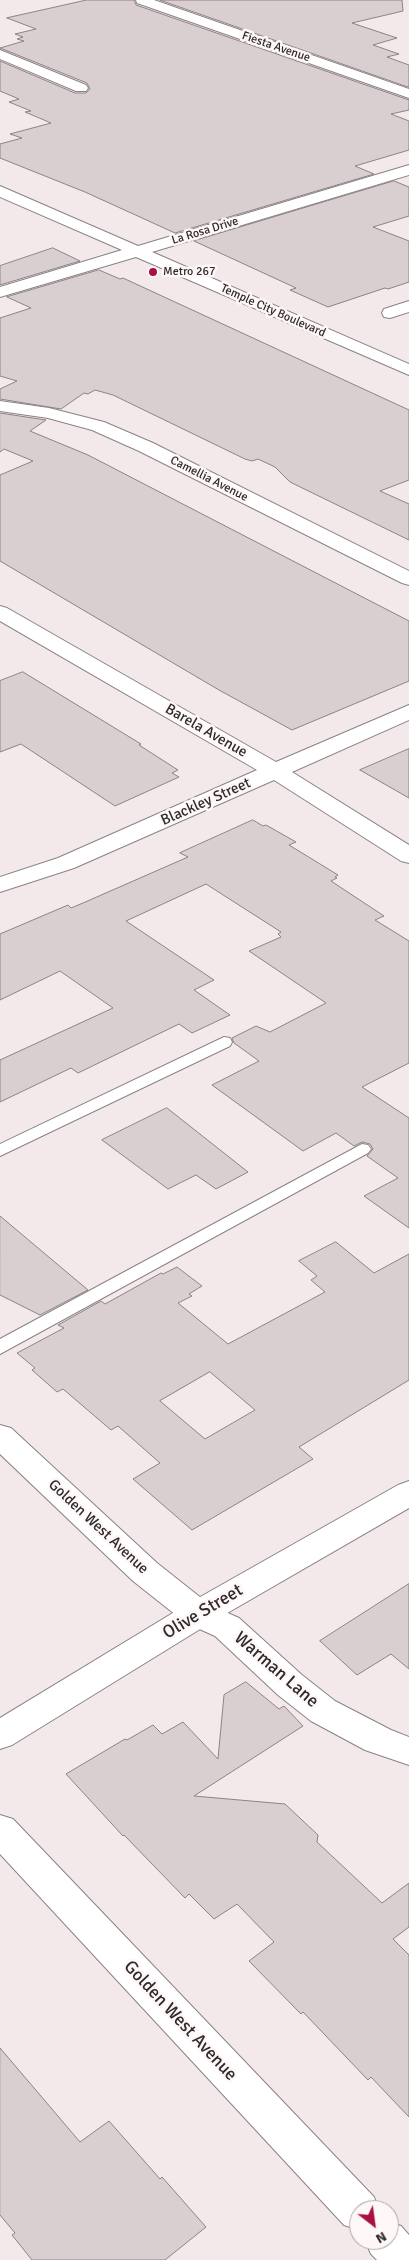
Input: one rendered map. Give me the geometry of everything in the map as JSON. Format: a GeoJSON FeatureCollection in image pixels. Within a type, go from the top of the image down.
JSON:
{"type":"FeatureCollection","features":[{"type":"Feature","properties":{"kind":"street","name":"Fiesta Avenue"},"geometry":{"type":"LineString","coordinates":[[142,0],[409,94]]}},
{"type":"Feature","properties":{"kind":"street"},"geometry":{"type":"LineString","coordinates":[[0,54],[81,88]]}},
{"type":"Feature","properties":{"kind":"street","name":"La Rosa Drive"},"geometry":{"type":"LineString","coordinates":[[0,292],[409,170]]}},
{"type":"Feature","properties":{"kind":"street","name":"Temple City Boulevard"},"geometry":{"type":"LineString","coordinates":[[0,190],[409,370]]}},
{"type":"Feature","properties":{"kind":"street"},"geometry":{"type":"LineString","coordinates":[[390,312],[409,306]]}},
{"type":"Feature","properties":{"kind":"street","name":"Camellia Avenue"},"geometry":{"type":"LineString","coordinates":[[0,406],[49,412],[98,426],[146,447],[409,579]]}},
{"type":"Feature","properties":{"kind":"street","name":"Barela Avenue"},"geometry":{"type":"LineString","coordinates":[[0,612],[275,771],[409,856]]}},
{"type":"Feature","properties":{"kind":"street","name":"Blackley Street"},"geometry":{"type":"LineString","coordinates":[[0,884],[66,863],[409,712]]}},
{"type":"Feature","properties":{"kind":"street","name":"Golden West Avenue"},"geometry":{"type":"LineString","coordinates":[[0,1436],[145,1572],[198,1614]]}},
{"type":"Feature","properties":{"kind":"street","name":"Olive Street"},"geometry":{"type":"LineString","coordinates":[[0,1735],[198,1614],[409,1493]]}},
{"type":"Feature","properties":{"kind":"street","name":"Warman Lane"},"geometry":{"type":"LineString","coordinates":[[198,1614],[227,1627],[290,1685],[323,1711],[378,1740],[409,1751]]}},
{"type":"Feature","properties":{"kind":"street","name":"Golden West Avenue"},"geometry":{"type":"LineString","coordinates":[[0,1830],[349,2200]]}},
{"type":"Feature","properties":{"kind":"street"},"geometry":{"type":"LineString","coordinates":[[396,2250],[405,2260]]}},
{"type":"Feature","properties":{"kind":"lane"},"geometry":{"type":"LineString","coordinates":[[0,1151],[224,1042]]}},
{"type":"Feature","properties":{"kind":"lane"},"geometry":{"type":"LineString","coordinates":[[0,1347],[362,1149]]}},
{"type":"Feature","properties":{"kind":"building"},"geometry":{"type":"Polygon","coordinates":[[[87,0],[134,0],[136,5],[409,100],[409,110],[391,114],[409,121],[409,150],[355,166],[374,174],[175,233],[85,192],[0,158],[0,144],[22,138],[10,134],[51,123],[25,112],[31,111],[9,102],[19,99],[0,91],[0,61],[75,93],[86,93],[90,89],[87,83],[0,48],[24,41],[17,39],[23,37],[15,34],[36,29],[7,18],[87,0]]]}},
{"type":"Feature","properties":{"kind":"building"},"geometry":{"type":"Polygon","coordinates":[[[160,0],[402,0],[403,11],[352,23],[397,38],[373,45],[399,54],[387,57],[409,65],[409,87],[160,0]]]}},
{"type":"Feature","properties":{"kind":"building"},"geometry":{"type":"Polygon","coordinates":[[[394,181],[409,187],[409,216],[373,227],[409,241],[409,282],[328,307],[290,290],[296,288],[194,241],[394,181]]]}},
{"type":"Feature","properties":{"kind":"building"},"geometry":{"type":"Polygon","coordinates":[[[53,248],[80,261],[0,285],[0,266],[53,248]]]}},
{"type":"Feature","properties":{"kind":"building"},"geometry":{"type":"Polygon","coordinates":[[[99,270],[120,279],[123,278],[409,410],[409,480],[380,491],[409,504],[409,540],[290,482],[275,467],[258,459],[252,461],[245,459],[113,395],[95,390],[88,394],[84,393],[61,409],[0,399],[0,389],[17,381],[0,376],[0,318],[31,308],[7,297],[99,270]]]}},
{"type":"Feature","properties":{"kind":"building"},"geometry":{"type":"Polygon","coordinates":[[[0,413],[46,420],[30,431],[88,455],[409,621],[409,681],[292,730],[219,690],[0,561],[0,475],[33,461],[4,449],[0,452],[0,413]]]}},
{"type":"Feature","properties":{"kind":"building"},"geometry":{"type":"Polygon","coordinates":[[[23,672],[141,744],[139,745],[178,770],[172,773],[179,777],[115,806],[21,744],[0,752],[0,681],[23,672]]]}},
{"type":"Feature","properties":{"kind":"building"},"geometry":{"type":"Polygon","coordinates":[[[409,749],[409,798],[360,770],[409,749]]]}},
{"type":"Feature","properties":{"kind":"building"},"geometry":{"type":"Polygon","coordinates":[[[253,820],[296,842],[289,845],[338,875],[335,877],[337,878],[331,881],[384,916],[375,920],[409,941],[409,1063],[362,1087],[409,1118],[409,1228],[364,1196],[398,1178],[367,1156],[373,1149],[370,1144],[362,1142],[354,1146],[336,1133],[303,1151],[212,1085],[259,1061],[234,1043],[232,1038],[256,1026],[270,1032],[326,1003],[249,951],[281,937],[278,934],[281,932],[206,884],[126,921],[214,980],[194,990],[230,1015],[192,1033],[179,1024],[78,1073],[71,1068],[0,1102],[0,1060],[113,1008],[60,971],[0,1000],[0,934],[68,905],[71,908],[188,857],[180,853],[253,820]]]}},
{"type":"Feature","properties":{"kind":"building"},"geometry":{"type":"Polygon","coordinates":[[[167,1108],[248,1172],[216,1189],[196,1175],[168,1189],[102,1140],[167,1108]]]}},
{"type":"Feature","properties":{"kind":"building"},"geometry":{"type":"Polygon","coordinates":[[[0,1216],[88,1290],[40,1315],[0,1295],[0,1216]]]}},
{"type":"Feature","properties":{"kind":"building"},"geometry":{"type":"Polygon","coordinates":[[[336,1242],[374,1273],[409,1254],[409,1380],[299,1447],[313,1459],[192,1530],[133,1479],[160,1463],[118,1426],[111,1430],[63,1389],[57,1392],[32,1370],[35,1368],[17,1353],[64,1328],[58,1325],[101,1301],[105,1304],[161,1273],[163,1274],[177,1267],[202,1286],[189,1294],[192,1296],[178,1303],[228,1344],[325,1292],[311,1280],[317,1276],[299,1261],[336,1242]],[[210,1372],[160,1401],[205,1439],[255,1410],[210,1372]]]}},
{"type":"Feature","properties":{"kind":"building"},"geometry":{"type":"Polygon","coordinates":[[[409,1584],[409,1669],[391,1654],[357,1675],[320,1641],[409,1584]]]}},
{"type":"Feature","properties":{"kind":"building"},"geometry":{"type":"Polygon","coordinates":[[[246,1682],[279,1709],[284,1706],[303,1726],[194,1796],[285,1804],[318,1835],[317,1842],[382,1903],[409,1883],[409,1927],[393,1939],[409,1955],[409,2117],[371,2077],[368,2080],[303,2012],[301,2014],[249,1961],[274,1942],[237,1904],[214,1919],[189,1894],[185,1898],[123,1836],[66,1774],[125,1739],[127,1740],[153,1725],[162,1734],[183,1722],[218,1759],[224,1695],[246,1682]]]}},
{"type":"Feature","properties":{"kind":"building"},"geometry":{"type":"Polygon","coordinates":[[[0,2048],[80,2142],[109,2121],[160,2179],[162,2177],[206,2227],[165,2260],[32,2260],[12,2235],[15,2233],[0,2215],[0,2048]]]}},
{"type":"Feature","properties":{"kind":"place","name":"Metro 267"},"geometry":{"type":"Point","coordinates":[153,272]}}]}
